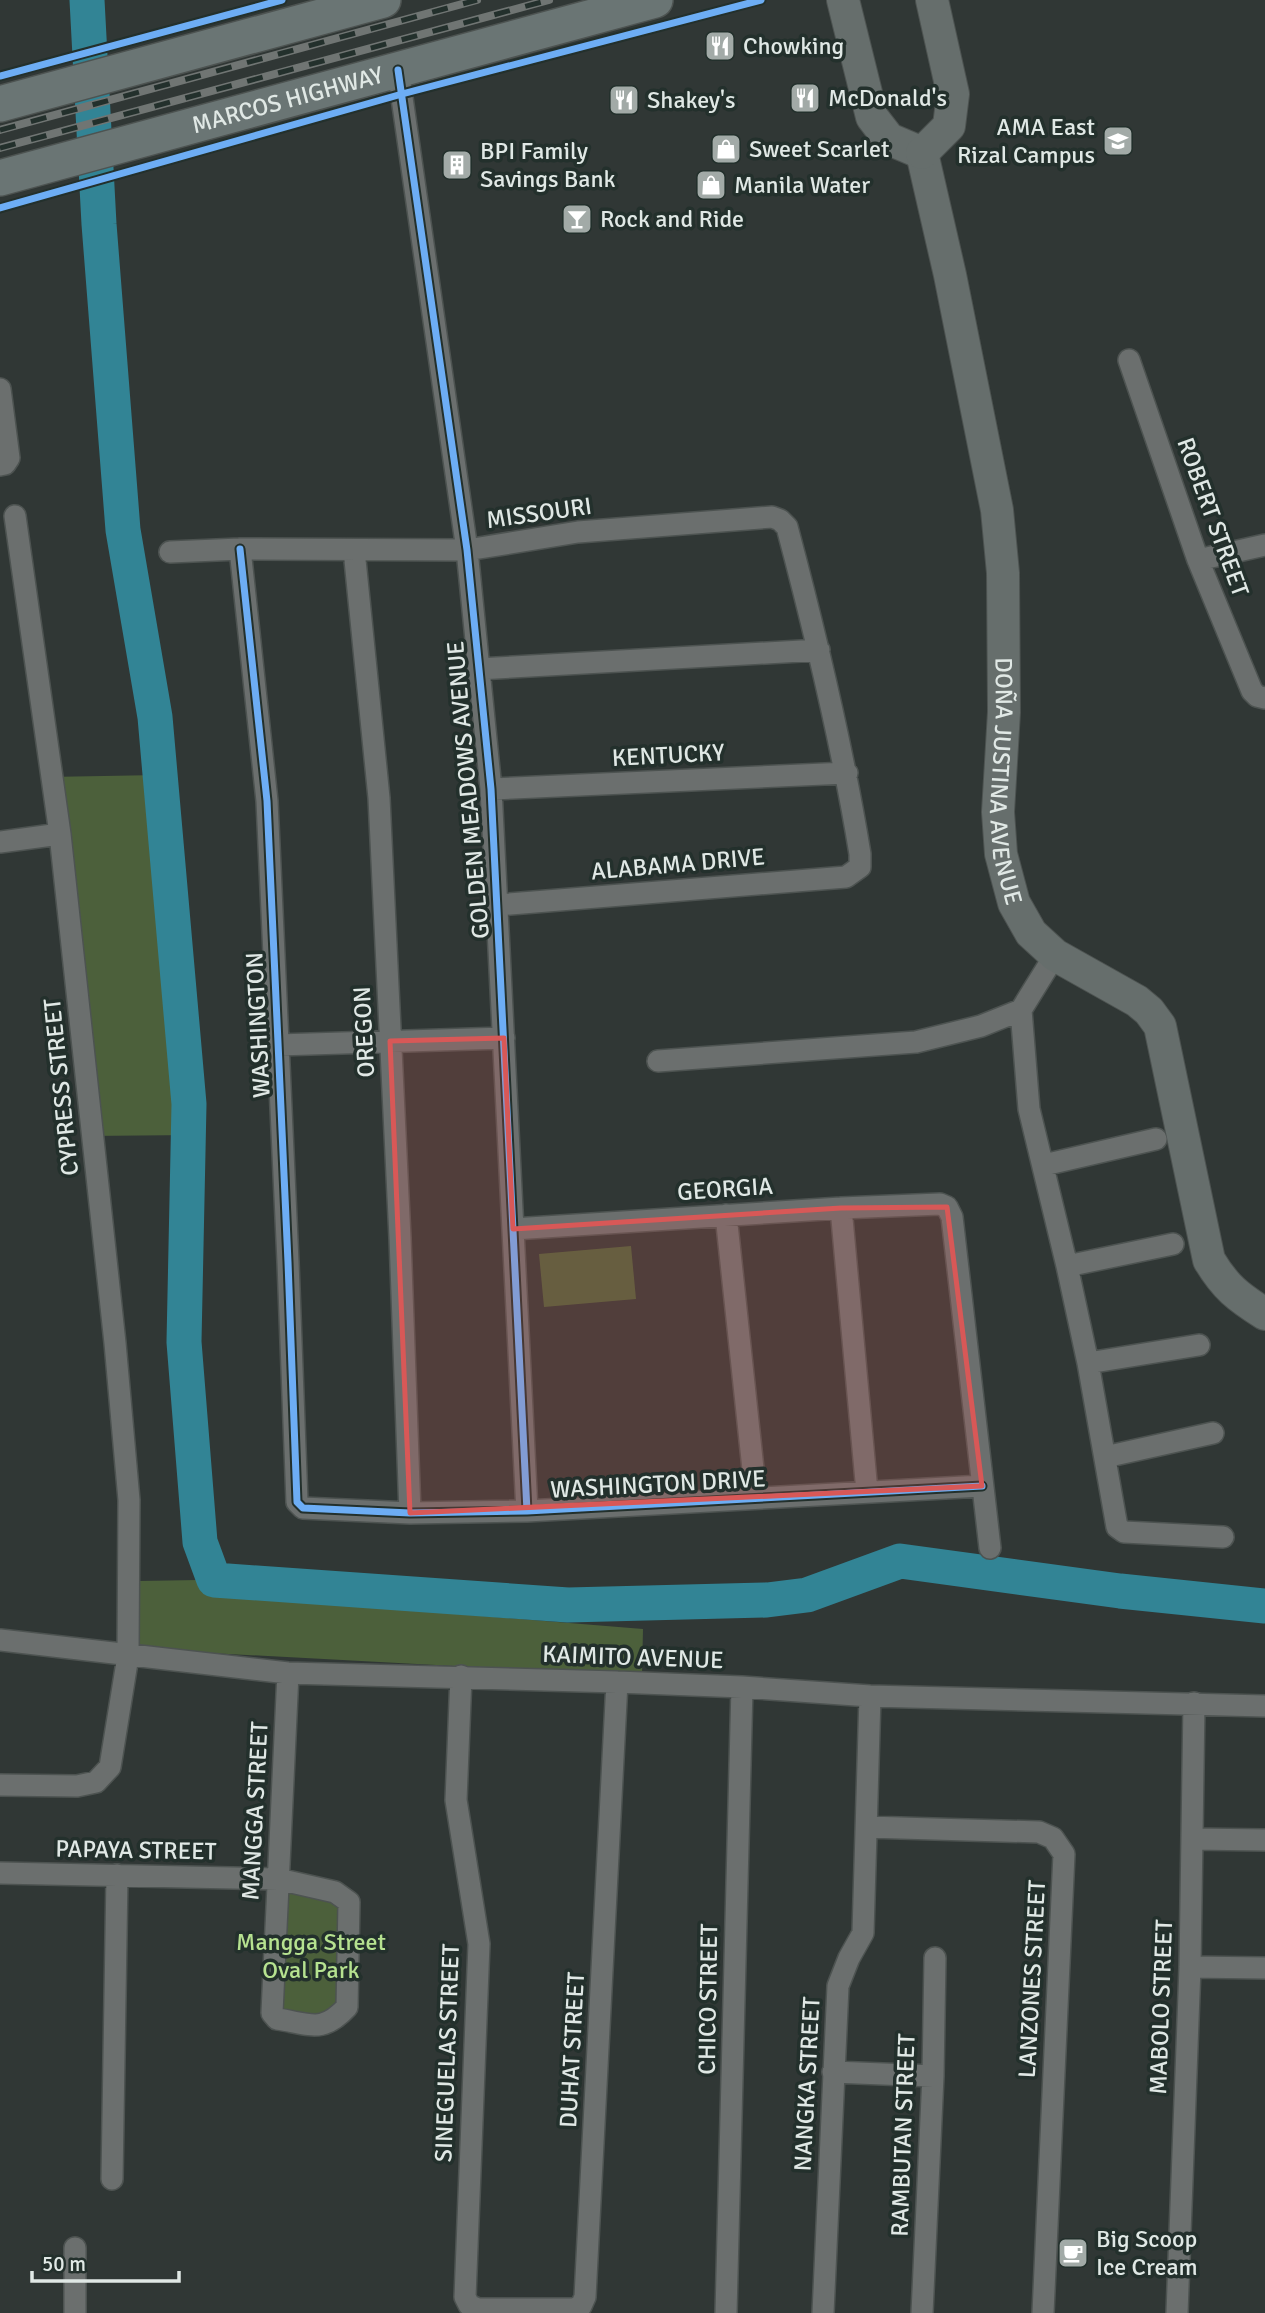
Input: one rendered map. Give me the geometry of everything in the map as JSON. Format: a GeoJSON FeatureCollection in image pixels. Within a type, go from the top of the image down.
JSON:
{"type":"FeatureCollection","features":[{"type":"Feature","properties":{"kind":"main road"},"geometry":{"type":"LineString","coordinates":[[0,104],[383,0]]}},
{"type":"Feature","properties":{"kind":"main road","name":"MARCOS HIGHWAY"},"geometry":{"type":"LineString","coordinates":[[0,178],[655,0]]}},
{"type":"Feature","properties":{"kind":"street"},"geometry":{"type":"LineString","coordinates":[[843,0],[872,117],[889,138],[922,153],[949,126],[954,94],[932,0]]}},
{"type":"Feature","properties":{"kind":"street","name":"GOLDEN MEADOWS AVENUE"},"geometry":{"type":"LineString","coordinates":[[398,70],[467,550],[491,789],[527,1511]]}},
{"type":"Feature","properties":{"kind":"street","name":"DOÑA JUSTINA AVENUE"},"geometry":{"type":"LineString","coordinates":[[922,153],[953,288],[997,510],[1003,573],[1004,712],[998,812],[1001,854],[1014,903],[1031,933],[1055,955],[1138,1001],[1160,1026],[1209,1260],[1222,1282],[1237,1297],[1265,1314]]}},
{"type":"Feature","properties":{"kind":"street","name":"ROBERT STREET"},"geometry":{"type":"LineString","coordinates":[[1129,360],[1198,560],[1258,694]]}},
{"type":"Feature","properties":{"kind":"street"},"geometry":{"type":"LineString","coordinates":[[0,389],[9,458],[5,464],[0,465]]}},
{"type":"Feature","properties":{"kind":"street","name":"CYPRESS STREET"},"geometry":{"type":"LineString","coordinates":[[0,1785],[76,1786],[96,1782],[110,1767],[128,1656],[129,1500],[115,1343],[60,834],[15,516]]}},
{"type":"Feature","properties":{"kind":"street","name":"MISSOURI"},"geometry":{"type":"LineString","coordinates":[[170,552],[240,549],[467,550],[578,532],[772,517],[787,527],[820,650]]}},
{"type":"Feature","properties":{"kind":"street"},"geometry":{"type":"LineString","coordinates":[[1198,560],[1265,545]]}},
{"type":"Feature","properties":{"kind":"street","name":"WASHINGTON"},"geometry":{"type":"LineString","coordinates":[[240,549],[267,801],[297,1502]]}},
{"type":"Feature","properties":{"kind":"street","name":"OREGON"},"geometry":{"type":"LineString","coordinates":[[354,550],[379,798],[410,1513]]}},
{"type":"Feature","properties":{"kind":"street"},"geometry":{"type":"LineString","coordinates":[[478,669],[820,650],[847,773]]}},
{"type":"Feature","properties":{"kind":"street","name":"KENTUCKY"},"geometry":{"type":"LineString","coordinates":[[491,789],[847,773]]}},
{"type":"Feature","properties":{"kind":"street","name":"ALABAMA DRIVE"},"geometry":{"type":"LineString","coordinates":[[498,905],[846,877],[860,867],[847,773]]}},
{"type":"Feature","properties":{"kind":"street"},"geometry":{"type":"LineString","coordinates":[[0,842],[60,834]]}},
{"type":"Feature","properties":{"kind":"street"},"geometry":{"type":"LineString","coordinates":[[658,1061],[916,1042],[981,1027],[1021,1010],[1055,955]]}},
{"type":"Feature","properties":{"kind":"street"},"geometry":{"type":"LineString","coordinates":[[1021,1010],[1029,1109],[1088,1363],[1117,1527],[1124,1532],[1223,1537]]}},
{"type":"Feature","properties":{"kind":"street"},"geometry":{"type":"LineString","coordinates":[[278,1045],[504,1038]]}},
{"type":"Feature","properties":{"kind":"street"},"geometry":{"type":"LineString","coordinates":[[1044,1165],[1156,1139]]}},
{"type":"Feature","properties":{"kind":"street","name":"GEORGIA"},"geometry":{"type":"LineString","coordinates":[[513,1229],[940,1204],[947,1208],[952,1217],[982,1486]]}},
{"type":"Feature","properties":{"kind":"street"},"geometry":{"type":"LineString","coordinates":[[841,1208],[867,1492]]}},
{"type":"Feature","properties":{"kind":"street"},"geometry":{"type":"LineString","coordinates":[[726,1215],[756,1497]]}},
{"type":"Feature","properties":{"kind":"street"},"geometry":{"type":"LineString","coordinates":[[1067,1266],[1173,1244]]}},
{"type":"Feature","properties":{"kind":"street"},"geometry":{"type":"LineString","coordinates":[[1088,1363],[1199,1345]]}},
{"type":"Feature","properties":{"kind":"street"},"geometry":{"type":"LineString","coordinates":[[1105,1457],[1213,1433]]}},
{"type":"Feature","properties":{"kind":"street"},"geometry":{"type":"LineString","coordinates":[[982,1486],[990,1548]]}},
{"type":"Feature","properties":{"kind":"street","name":"WASHINGTON DRIVE"},"geometry":{"type":"LineString","coordinates":[[297,1502],[303,1508],[410,1513],[527,1511],[982,1486]]}},
{"type":"Feature","properties":{"kind":"street","name":"KAIMITO AVENUE"},"geometry":{"type":"LineString","coordinates":[[0,1640],[288,1673],[617,1682],[870,1696],[1265,1706]]}},
{"type":"Feature","properties":{"kind":"street","name":"MANGGA STREET"},"geometry":{"type":"LineString","coordinates":[[288,1673],[272,2012],[277,2020],[321,2026],[334,2021],[347,2007],[349,1902]]}},
{"type":"Feature","properties":{"kind":"street","name":"SINEGUELAS STREET"},"geometry":{"type":"LineString","coordinates":[[461,1676],[456,1800],[479,1944],[465,2297],[469,2305]]}},
{"type":"Feature","properties":{"kind":"street","name":"DUHAT STREET"},"geometry":{"type":"LineString","coordinates":[[469,2305],[478,2309],[574,2309],[581,2306],[585,2297],[617,1682]]}},
{"type":"Feature","properties":{"kind":"street","name":"CHICO STREET"},"geometry":{"type":"LineString","coordinates":[[726,2313],[742,1687]]}},
{"type":"Feature","properties":{"kind":"street","name":"NANGKA STREET"},"geometry":{"type":"LineString","coordinates":[[823,2313],[838,1986],[863,1933],[870,1696]]}},
{"type":"Feature","properties":{"kind":"street","name":"MABOLO STREET"},"geometry":{"type":"LineString","coordinates":[[1177,2313],[1190,1967],[1194,1703]]}},
{"type":"Feature","properties":{"kind":"street","name":"LANZONES STREET"},"geometry":{"type":"LineString","coordinates":[[867,1827],[1039,1832],[1054,1838],[1063,1854],[1043,2313]]}},
{"type":"Feature","properties":{"kind":"street"},"geometry":{"type":"LineString","coordinates":[[1192,1839],[1265,1840]]}},
{"type":"Feature","properties":{"kind":"street","name":"PAPAYA STREET"},"geometry":{"type":"LineString","coordinates":[[0,1873],[278,1879],[335,1892],[349,1902]]}},
{"type":"Feature","properties":{"kind":"street"},"geometry":{"type":"LineString","coordinates":[[112,2179],[117,1875]]}},
{"type":"Feature","properties":{"kind":"street","name":"RAMBUTAN STREET"},"geometry":{"type":"LineString","coordinates":[[922,2313],[933,2076],[934,1958]]}},
{"type":"Feature","properties":{"kind":"street"},"geometry":{"type":"LineString","coordinates":[[1190,1967],[1265,1968]]}},
{"type":"Feature","properties":{"kind":"street"},"geometry":{"type":"LineString","coordinates":[[833,2072],[933,2076]]}},
{"type":"Feature","properties":{"kind":"street"},"geometry":{"type":"LineString","coordinates":[[75,2248],[75,2313]]}},
{"type":"Feature","properties":{"kind":"highlighted area"},"geometry":{"type":"Polygon","coordinates":[[[504,1038],[513,1229],[841,1208],[947,1207],[982,1486],[410,1513],[390,1041],[504,1038]]]}},
{"type":"Feature","properties":{"kind":"green space"},"geometry":{"type":"Polygon","coordinates":[[[159,775],[182,951],[195,1135],[87,1136],[47,777],[159,775]]]}},
{"type":"Feature","properties":{"kind":"green space"},"geometry":{"type":"Polygon","coordinates":[[[631,1246],[636,1299],[544,1307],[539,1254],[631,1246]]]}},
{"type":"Feature","properties":{"kind":"green space"},"geometry":{"type":"Polygon","coordinates":[[[198,1580],[210,1594],[643,1629],[642,1676],[135,1649],[139,1581],[198,1580]]]}},
{"type":"Feature","properties":{"kind":"green space","name":"Mangga Street Oval Park"},"geometry":{"type":"Polygon","coordinates":[[[282,1886],[335,1898],[345,1907],[342,2005],[318,2023],[277,2007],[282,1886]]]}},
{"type":"Feature","properties":{"kind":"waterway"},"geometry":{"type":"LineString","coordinates":[[87,0],[99,224],[123,530],[155,717],[189,1104],[184,1342],[200,1542],[214,1580],[568,1605],[767,1600],[807,1595],[900,1561],[1120,1591],[1265,1606]]}},
{"type":"Feature","properties":{"kind":"railway"},"geometry":{"type":"LineString","coordinates":[[0,130],[477,0]]}},
{"type":"Feature","properties":{"kind":"railway"},"geometry":{"type":"LineString","coordinates":[[0,148],[549,0]]}},
{"type":"Feature","properties":{"kind":"cycle path"},"geometry":{"type":"LineString","coordinates":[[0,76],[282,0]]}},
{"type":"Feature","properties":{"kind":"cycle path"},"geometry":{"type":"LineString","coordinates":[[0,208],[402,94],[761,0]]}},
{"type":"Feature","properties":{"kind":"cycle path"},"geometry":{"type":"LineString","coordinates":[[398,70],[467,550],[491,789],[527,1511]]}},
{"type":"Feature","properties":{"kind":"cycle path"},"geometry":{"type":"LineString","coordinates":[[240,549],[267,801],[297,1502],[303,1508],[410,1513],[527,1511],[982,1486]]}},
{"type":"Feature","properties":{"kind":"place","name":"Chowking"},"geometry":{"type":"Point","coordinates":[720,46]}},
{"type":"Feature","properties":{"kind":"place","name":"McDonald's"},"geometry":{"type":"Point","coordinates":[805,98]}},
{"type":"Feature","properties":{"kind":"place","name":"Shakey's"},"geometry":{"type":"Point","coordinates":[624,100]}},
{"type":"Feature","properties":{"kind":"place","name":"AMA East Rizal Campus"},"geometry":{"type":"Point","coordinates":[1118,141]}},
{"type":"Feature","properties":{"kind":"place","name":"Sweet Scarlet"},"geometry":{"type":"Point","coordinates":[726,149]}},
{"type":"Feature","properties":{"kind":"place","name":"BPI Family Savings Bank"},"geometry":{"type":"Point","coordinates":[457,165]}},
{"type":"Feature","properties":{"kind":"place","name":"Manila Water"},"geometry":{"type":"Point","coordinates":[711,185]}},
{"type":"Feature","properties":{"kind":"place","name":"Rock and Ride"},"geometry":{"type":"Point","coordinates":[577,219]}},
{"type":"Feature","properties":{"kind":"place","name":"Big Scoop Ice Cream"},"geometry":{"type":"Point","coordinates":[1073,2253]}}]}
